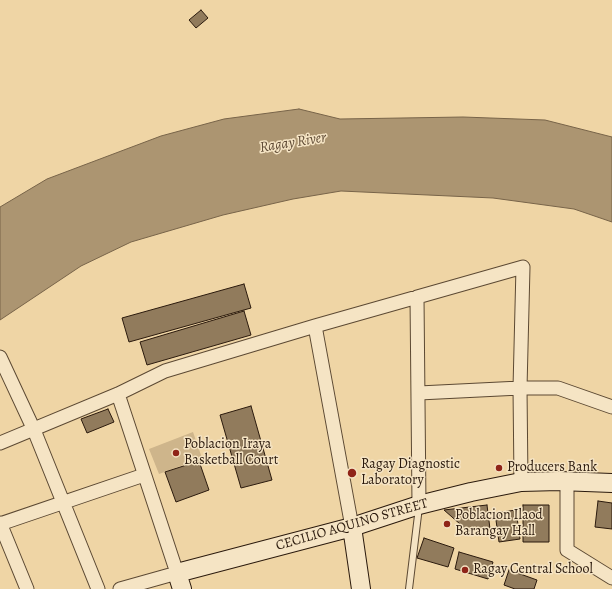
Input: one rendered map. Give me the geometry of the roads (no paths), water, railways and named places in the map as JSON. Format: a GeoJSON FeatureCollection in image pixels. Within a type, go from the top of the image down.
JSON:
{"type":"FeatureCollection","features":[{"type":"Feature","properties":{"kind":"street"},"geometry":{"type":"LineString","coordinates":[[0,443],[118,394],[165,371],[417,296],[523,267],[520,388],[521,482]]}},
{"type":"Feature","properties":{"kind":"street"},"geometry":{"type":"LineString","coordinates":[[417,296],[419,504]]}},
{"type":"Feature","properties":{"kind":"street"},"geometry":{"type":"LineString","coordinates":[[315,326],[352,527],[361,589]]}},
{"type":"Feature","properties":{"kind":"street"},"geometry":{"type":"LineString","coordinates":[[0,357],[34,430],[98,589]]}},
{"type":"Feature","properties":{"kind":"street"},"geometry":{"type":"LineString","coordinates":[[419,394],[520,388],[558,388],[612,407]]}},
{"type":"Feature","properties":{"kind":"street"},"geometry":{"type":"LineString","coordinates":[[118,394],[179,581]]}},
{"type":"Feature","properties":{"kind":"street"},"geometry":{"type":"LineString","coordinates":[[26,589],[0,524],[144,475]]}},
{"type":"Feature","properties":{"kind":"street","name":"CECILIO AQUINO STREET"},"geometry":{"type":"LineString","coordinates":[[120,589],[179,581],[352,527],[419,504],[471,492],[521,482],[612,483]]}},
{"type":"Feature","properties":{"kind":"street"},"geometry":{"type":"LineString","coordinates":[[567,482],[567,550],[612,578]]}},
{"type":"Feature","properties":{"kind":"lane"},"geometry":{"type":"LineString","coordinates":[[409,589],[419,504]]}},
{"type":"Feature","properties":{"kind":"water","name":"Ragay River"},"geometry":{"type":"Polygon","coordinates":[[[299,109],[340,119],[463,117],[545,120],[612,137],[612,222],[574,209],[493,198],[341,191],[293,199],[223,215],[131,242],[81,266],[0,320],[0,207],[47,179],[161,136],[224,119],[299,109]]]}},
{"type":"Feature","properties":{"kind":"place","name":"Poblacion Iraya Basketball Court"},"geometry":{"type":"Point","coordinates":[176,453]}},
{"type":"Feature","properties":{"kind":"place","name":"Producers Bank"},"geometry":{"type":"Point","coordinates":[499,468]}},
{"type":"Feature","properties":{"kind":"place","name":"Ragay Diagnostic Laboratory"},"geometry":{"type":"Point","coordinates":[352,473]}},
{"type":"Feature","properties":{"kind":"place","name":"Poblacion Ilaod Barangay Hall"},"geometry":{"type":"Point","coordinates":[447,524]}},
{"type":"Feature","properties":{"kind":"place","name":"Ragay Central School"},"geometry":{"type":"Point","coordinates":[465,570]}}]}
